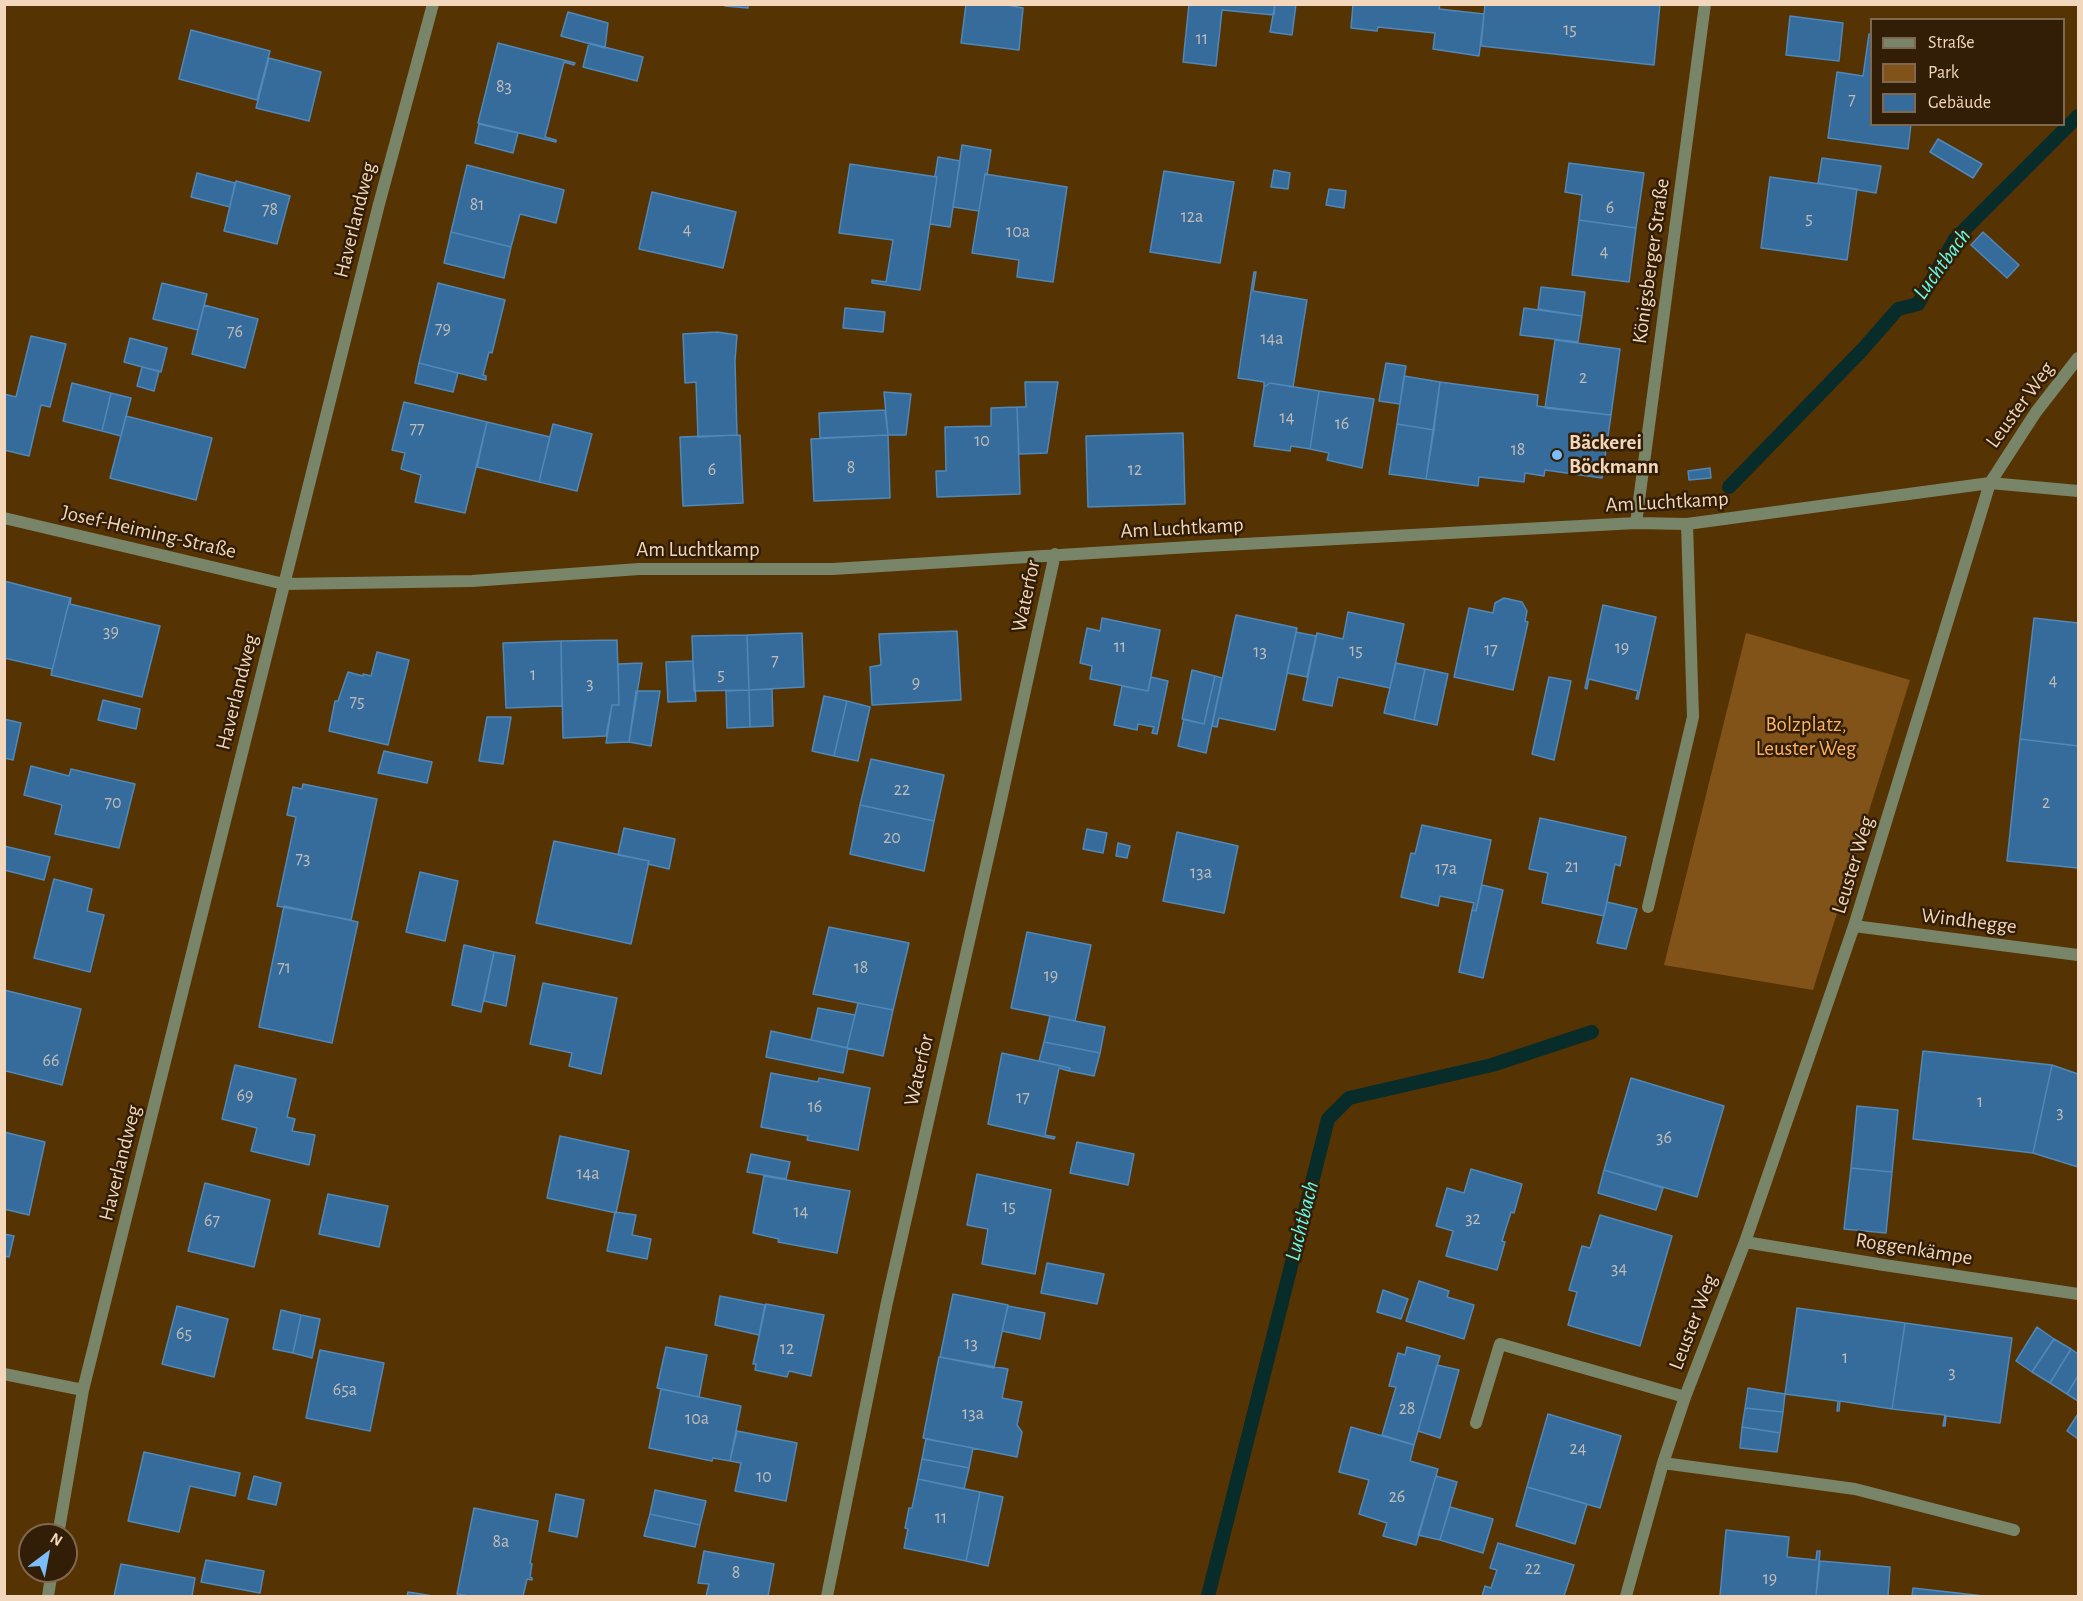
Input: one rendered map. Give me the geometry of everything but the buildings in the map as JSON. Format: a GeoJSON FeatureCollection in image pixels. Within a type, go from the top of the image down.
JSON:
{"type":"FeatureCollection","features":[{"type":"Feature","properties":{"kind":"street","name":"Haverlandweg"},"geometry":{"type":"LineString","coordinates":[[60,1523],[84,1390],[379,204],[433,4]]}},
{"type":"Feature","properties":{"kind":"street","name":"Königsberger Straße"},"geometry":{"type":"LineString","coordinates":[[1636,523],[1705,4]]}},
{"type":"Feature","properties":{"kind":"street","name":"Leuster Weg"},"geometry":{"type":"LineString","coordinates":[[1626,1596],[1663,1463],[1685,1397],[1744,1242],[1854,926],[1990,483],[2036,412],[2079,358]]}},
{"type":"Feature","properties":{"kind":"street","name":"Am Luchtkamp"},"geometry":{"type":"LineString","coordinates":[[285,584],[472,581],[639,569],[833,569],[1055,554],[1636,523],[1687,524],[1990,483],[2079,491]]}},
{"type":"Feature","properties":{"kind":"street","name":"Josef-Heiming-Straße"},"geometry":{"type":"LineString","coordinates":[[4,518],[285,584]]}},
{"type":"Feature","properties":{"kind":"street"},"geometry":{"type":"LineString","coordinates":[[1648,907],[1693,717],[1687,524]]}},
{"type":"Feature","properties":{"kind":"street","name":"Waterfor"},"geometry":{"type":"LineString","coordinates":[[827,1596],[886,1302],[1055,554]]}},
{"type":"Feature","properties":{"kind":"street","name":"Windhegge"},"geometry":{"type":"LineString","coordinates":[[1854,926],[2079,955]]}},
{"type":"Feature","properties":{"kind":"street","name":"Roggenkämpe"},"geometry":{"type":"LineString","coordinates":[[1744,1242],[2079,1294]]}},
{"type":"Feature","properties":{"kind":"street","name":"Leuster Weg"},"geometry":{"type":"LineString","coordinates":[[1476,1423],[1500,1344],[1685,1397]]}},
{"type":"Feature","properties":{"kind":"street"},"geometry":{"type":"LineString","coordinates":[[4,1374],[84,1390]]}},
{"type":"Feature","properties":{"kind":"street"},"geometry":{"type":"LineString","coordinates":[[1663,1463],[1855,1489],[2014,1530]]}},
{"type":"Feature","properties":{"kind":"green space","name":"Bolzplatz, Leuster Weg"},"geometry":{"type":"Polygon","coordinates":[[[1746,633],[1910,680],[1813,990],[1664,965],[1746,633]]]}},
{"type":"Feature","properties":{"kind":"waterway","name":"Luchtbach"},"geometry":{"type":"LineString","coordinates":[[1729,487],[1863,349],[1898,309],[1918,304],[1955,239],[2078,116]]}},
{"type":"Feature","properties":{"kind":"waterway","name":"Luchtbach"},"geometry":{"type":"LineString","coordinates":[[1208,1596],[1328,1119],[1349,1098],[1492,1065],[1592,1032]]}},
{"type":"Feature","properties":{"kind":"place","name":"Bäckerei Böckmann"},"geometry":{"type":"Point","coordinates":[1557,455]}}]}
